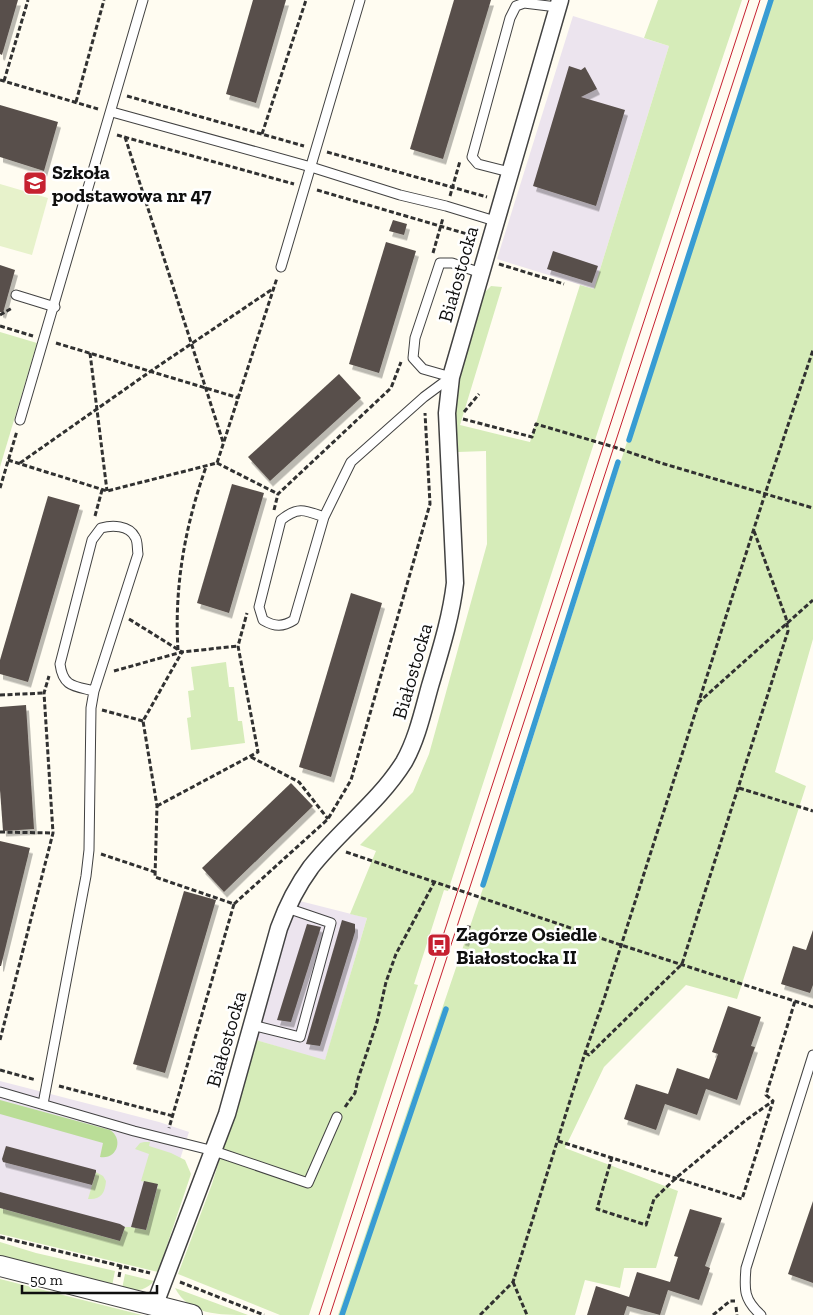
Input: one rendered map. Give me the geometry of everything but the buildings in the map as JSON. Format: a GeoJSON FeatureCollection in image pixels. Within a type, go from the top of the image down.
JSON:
{"type":"FeatureCollection","features":[{"type":"Feature","properties":{"kind":"street","name":"Białostocka"},"geometry":{"type":"LineString","coordinates":[[146,1305],[166,1277],[214,1151],[227,1114],[279,928],[287,908],[297,887],[311,868],[333,842],[364,812],[404,761],[417,733],[452,607],[455,583],[447,413],[451,377],[558,4]]}},
{"type":"Feature","properties":{"kind":"street"},"geometry":{"type":"LineString","coordinates":[[0,1266],[146,1305],[192,1315]]}},
{"type":"Feature","properties":{"kind":"lane"},"geometry":{"type":"LineString","coordinates":[[20,420],[112,112],[143,0]]}},
{"type":"Feature","properties":{"kind":"lane"},"geometry":{"type":"LineString","coordinates":[[281,267],[360,0]]}},
{"type":"Feature","properties":{"kind":"lane"},"geometry":{"type":"LineString","coordinates":[[509,172],[478,164],[472,157],[510,18],[516,6],[524,2],[558,4]]}},
{"type":"Feature","properties":{"kind":"lane"},"geometry":{"type":"LineString","coordinates":[[112,112],[311,167],[400,195],[446,206],[495,221]]}},
{"type":"Feature","properties":{"kind":"lane"},"geometry":{"type":"LineString","coordinates":[[451,377],[423,369],[413,358],[416,338],[440,263],[482,266]]}},
{"type":"Feature","properties":{"kind":"lane"},"geometry":{"type":"LineString","coordinates":[[16,295],[55,306]]}},
{"type":"Feature","properties":{"kind":"lane"},"geometry":{"type":"LineString","coordinates":[[324,517],[305,510],[290,512],[281,520],[259,607],[263,620],[272,625],[285,626],[294,620],[324,517],[351,462],[451,377]]}},
{"type":"Feature","properties":{"kind":"lane"},"geometry":{"type":"LineString","coordinates":[[43,1104],[86,876],[91,708],[94,691],[138,554],[136,538],[130,530],[111,525],[101,528],[92,540],[60,664],[61,676],[71,685],[94,691]]}},
{"type":"Feature","properties":{"kind":"lane"},"geometry":{"type":"LineString","coordinates":[[252,1025],[300,1037],[331,923],[287,908]]}},
{"type":"Feature","properties":{"kind":"lane"},"geometry":{"type":"LineString","coordinates":[[761,1315],[751,1306],[744,1290],[746,1268],[813,1055]]}},
{"type":"Feature","properties":{"kind":"lane"},"geometry":{"type":"LineString","coordinates":[[0,1092],[214,1151],[308,1183],[337,1117]]}},
{"type":"Feature","properties":{"kind":"path"},"geometry":{"type":"LineString","coordinates":[[28,0],[2,81],[102,109]]}},
{"type":"Feature","properties":{"kind":"path"},"geometry":{"type":"LineString","coordinates":[[76,102],[104,0]]}},
{"type":"Feature","properties":{"kind":"path"},"geometry":{"type":"LineString","coordinates":[[262,134],[306,0]]}},
{"type":"Feature","properties":{"kind":"path"},"geometry":{"type":"LineString","coordinates":[[125,137],[224,443]]}},
{"type":"Feature","properties":{"kind":"path"},"geometry":{"type":"LineString","coordinates":[[433,254],[461,159]]}},
{"type":"Feature","properties":{"kind":"path"},"geometry":{"type":"LineString","coordinates":[[482,266],[564,284]]}},
{"type":"Feature","properties":{"kind":"path"},"geometry":{"type":"LineString","coordinates":[[217,463],[281,267]]}},
{"type":"Feature","properties":{"kind":"path"},"geometry":{"type":"LineString","coordinates":[[20,463],[274,288]]}},
{"type":"Feature","properties":{"kind":"path"},"geometry":{"type":"LineString","coordinates":[[0,326],[239,398]]}},
{"type":"Feature","properties":{"kind":"path"},"geometry":{"type":"LineString","coordinates":[[480,1315],[513,1282],[765,494],[813,350]]}},
{"type":"Feature","properties":{"kind":"path"},"geometry":{"type":"LineString","coordinates":[[90,353],[107,491]]}},
{"type":"Feature","properties":{"kind":"path"},"geometry":{"type":"LineString","coordinates":[[272,517],[278,494],[391,388],[403,355]]}},
{"type":"Feature","properties":{"kind":"path"},"geometry":{"type":"LineString","coordinates":[[479,394],[459,418],[532,436],[536,424],[813,508]]}},
{"type":"Feature","properties":{"kind":"path"},"geometry":{"type":"LineString","coordinates":[[166,1139],[234,904],[328,819],[351,780],[430,504],[424,398]]}},
{"type":"Feature","properties":{"kind":"path"},"geometry":{"type":"LineString","coordinates":[[0,488],[20,420]]}},
{"type":"Feature","properties":{"kind":"path"},"geometry":{"type":"LineString","coordinates":[[8,460],[107,491],[217,463],[278,494]]}},
{"type":"Feature","properties":{"kind":"path"},"geometry":{"type":"LineString","coordinates":[[206,466],[191,515],[181,571],[176,620],[180,651],[142,721],[157,806],[155,876],[234,904]]}},
{"type":"Feature","properties":{"kind":"path"},"geometry":{"type":"LineString","coordinates":[[94,518],[102,490]]}},
{"type":"Feature","properties":{"kind":"path"},"geometry":{"type":"LineString","coordinates":[[585,1054],[590,1055],[682,964],[739,788],[788,631],[787,623],[754,530]]}},
{"type":"Feature","properties":{"kind":"path"},"geometry":{"type":"LineString","coordinates":[[698,703],[813,600]]}},
{"type":"Feature","properties":{"kind":"path"},"geometry":{"type":"LineString","coordinates":[[157,806],[258,752],[238,646],[248,609]]}},
{"type":"Feature","properties":{"kind":"path"},"geometry":{"type":"LineString","coordinates":[[119,612],[180,651]]}},
{"type":"Feature","properties":{"kind":"path"},"geometry":{"type":"LineString","coordinates":[[99,675],[180,651],[238,646]]}},
{"type":"Feature","properties":{"kind":"path"},"geometry":{"type":"LineString","coordinates":[[0,1040],[53,833],[44,693],[49,674]]}},
{"type":"Feature","properties":{"kind":"path"},"geometry":{"type":"LineString","coordinates":[[0,695],[44,693]]}},
{"type":"Feature","properties":{"kind":"path"},"geometry":{"type":"LineString","coordinates":[[91,708],[142,721]]}},
{"type":"Feature","properties":{"kind":"path"},"geometry":{"type":"LineString","coordinates":[[251,756],[299,782],[328,819]]}},
{"type":"Feature","properties":{"kind":"path"},"geometry":{"type":"LineString","coordinates":[[739,788],[813,811]]}},
{"type":"Feature","properties":{"kind":"path"},"geometry":{"type":"LineString","coordinates":[[0,832],[53,833]]}},
{"type":"Feature","properties":{"kind":"path"},"geometry":{"type":"LineString","coordinates":[[333,842],[349,854],[435,881],[449,889],[475,898],[813,1007]]}},
{"type":"Feature","properties":{"kind":"path"},"geometry":{"type":"LineString","coordinates":[[88,850],[155,872]]}},
{"type":"Feature","properties":{"kind":"path"},"geometry":{"type":"LineString","coordinates":[[337,1117],[355,1093],[377,1022],[386,982],[396,954],[435,881]]}},
{"type":"Feature","properties":{"kind":"path"},"geometry":{"type":"LineString","coordinates":[[773,1101],[766,1095],[795,1001]]}},
{"type":"Feature","properties":{"kind":"path"},"geometry":{"type":"LineString","coordinates":[[0,1070],[172,1116]]}},
{"type":"Feature","properties":{"kind":"path"},"geometry":{"type":"LineString","coordinates":[[558,1141],[742,1199],[773,1101]]}},
{"type":"Feature","properties":{"kind":"path"},"geometry":{"type":"LineString","coordinates":[[612,1157],[597,1209],[646,1225],[654,1200],[676,1178],[746,1120],[773,1101]]}},
{"type":"Feature","properties":{"kind":"path"},"geometry":{"type":"LineString","coordinates":[[0,1237],[166,1277],[264,1315]]}},
{"type":"Feature","properties":{"kind":"path"},"geometry":{"type":"LineString","coordinates":[[513,1282],[527,1315]]}},
{"type":"Feature","properties":{"kind":"path"},"geometry":{"type":"LineString","coordinates":[[713,1315],[730,1301],[735,1300],[737,1315]]}},
{"type":"Feature","properties":{"kind":"shaded area"},"geometry":{"type":"Polygon","coordinates":[[[573,16],[669,46],[594,289],[497,259],[573,16]]]}},
{"type":"Feature","properties":{"kind":"shaded area"},"geometry":{"type":"Polygon","coordinates":[[[296,900],[367,918],[325,1061],[256,1040],[296,900]]]}},
{"type":"Feature","properties":{"kind":"shaded area"},"geometry":{"type":"Polygon","coordinates":[[[0,1081],[159,1122],[189,1132],[146,1262],[0,1226],[0,1081]]]}},
{"type":"Feature","properties":{"kind":"green space"},"geometry":{"type":"Polygon","coordinates":[[[658,0],[742,0],[625,348],[448,891],[444,890],[414,984],[418,985],[309,1315],[280,1315],[178,1274],[212,1184],[256,1040],[325,1060],[367,918],[350,914],[376,851],[360,845],[413,792],[429,754],[487,544],[486,451],[458,452],[453,415],[455,383],[482,295],[491,286],[502,287],[460,425],[530,442],[580,285],[594,289],[669,46],[644,38],[658,0]]]}},
{"type":"Feature","properties":{"kind":"green space"},"geometry":{"type":"Polygon","coordinates":[[[770,0],[813,0],[813,639],[775,772],[806,786],[737,999],[686,985],[604,1067],[565,1148],[678,1191],[656,1268],[624,1268],[620,1288],[585,1280],[575,1315],[338,1315],[514,797],[770,0]]]}},
{"type":"Feature","properties":{"kind":"green space"},"geometry":{"type":"Polygon","coordinates":[[[0,184],[48,198],[32,255],[0,246],[0,184]]]}},
{"type":"Feature","properties":{"kind":"green space"},"geometry":{"type":"Polygon","coordinates":[[[0,332],[37,343],[0,467],[0,332]]]}},
{"type":"Feature","properties":{"kind":"green space"},"geometry":{"type":"Polygon","coordinates":[[[226,662],[229,687],[234,687],[238,721],[242,721],[245,743],[191,750],[187,718],[191,717],[188,691],[194,690],[191,667],[226,662]]]}},
{"type":"Feature","properties":{"kind":"green space"},"geometry":{"type":"Polygon","coordinates":[[[0,1100],[110,1130],[117,1138],[117,1148],[111,1155],[100,1157],[103,1143],[0,1114],[0,1100]]]}},
{"type":"Feature","properties":{"kind":"green space"},"geometry":{"type":"Polygon","coordinates":[[[150,1142],[149,1146],[185,1160],[191,1174],[158,1272],[0,1234],[0,1208],[120,1241],[125,1227],[146,1230],[158,1185],[141,1181],[149,1154],[135,1149],[140,1143],[150,1142]]]}},
{"type":"Feature","properties":{"kind":"green space"},"geometry":{"type":"Polygon","coordinates":[[[96,1172],[103,1176],[106,1181],[105,1189],[99,1197],[88,1199],[96,1172]]]}},
{"type":"Feature","properties":{"kind":"green space"},"geometry":{"type":"Polygon","coordinates":[[[0,1242],[36,1253],[115,1271],[112,1286],[0,1257],[0,1242]]]}},
{"type":"Feature","properties":{"kind":"green space"},"geometry":{"type":"Polygon","coordinates":[[[125,1274],[154,1281],[140,1290],[122,1289],[125,1274]]]}},
{"type":"Feature","properties":{"kind":"green space"},"geometry":{"type":"Polygon","coordinates":[[[0,1279],[142,1315],[0,1315],[0,1279]]]}},
{"type":"Feature","properties":{"kind":"green space"},"geometry":{"type":"Polygon","coordinates":[[[175,1288],[248,1315],[226,1315],[206,1312],[188,1304],[175,1288]]]}},
{"type":"Feature","properties":{"kind":"waterway"},"geometry":{"type":"LineString","coordinates":[[629,440],[771,0]]}},
{"type":"Feature","properties":{"kind":"waterway"},"geometry":{"type":"LineString","coordinates":[[483,885],[618,462]]}},
{"type":"Feature","properties":{"kind":"waterway"},"geometry":{"type":"LineString","coordinates":[[342,1315],[446,1009]]}},
{"type":"Feature","properties":{"kind":"tram line"},"geometry":{"type":"LineString","coordinates":[[319,1315],[749,0]]}},
{"type":"Feature","properties":{"kind":"tram line"},"geometry":{"type":"LineString","coordinates":[[330,1315],[760,0]]}},
{"type":"Feature","properties":{"kind":"place","name":"Szkoła podstawowa nr 47"},"geometry":{"type":"Point","coordinates":[35,183]}},
{"type":"Feature","properties":{"kind":"place","name":"Zagórze Osiedle Białostocka II"},"geometry":{"type":"Point","coordinates":[439,945]}}]}
